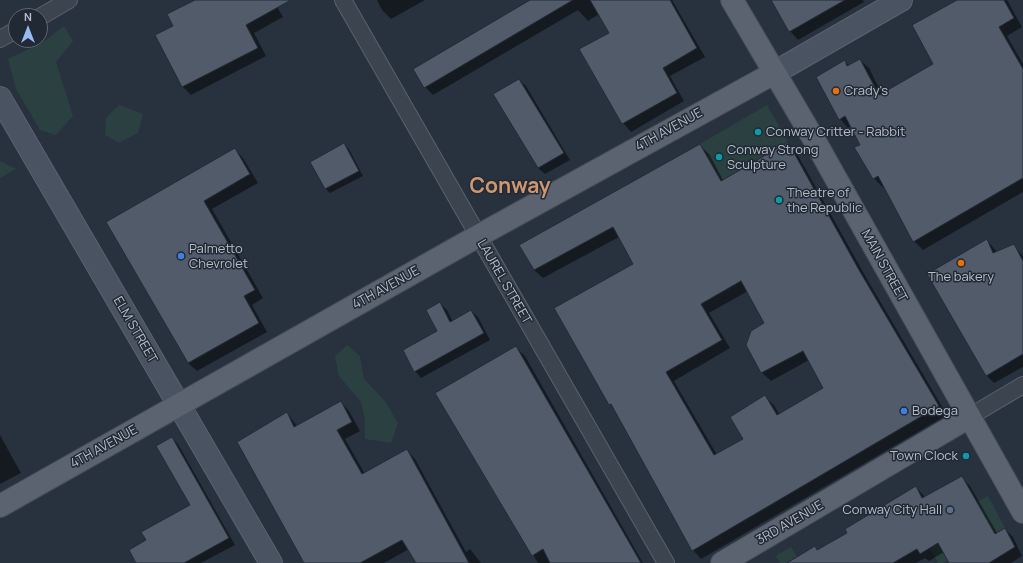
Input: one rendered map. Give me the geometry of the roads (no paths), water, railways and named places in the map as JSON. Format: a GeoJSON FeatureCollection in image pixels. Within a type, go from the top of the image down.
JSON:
{"type":"FeatureCollection","features":[{"type":"Feature","properties":{"kind":"main road","name":"MAIN STREET"},"geometry":{"type":"LineString","coordinates":[[732,0],[820,150],[1023,512]]}},
{"type":"Feature","properties":{"kind":"main road","name":"4TH AVENUE"},"geometry":{"type":"LineString","coordinates":[[0,506],[478,236],[774,73]]}},
{"type":"Feature","properties":{"kind":"main road","name":"3RD AVENUE"},"geometry":{"type":"LineString","coordinates":[[722,563],[969,417]]}},
{"type":"Feature","properties":{"kind":"street"},"geometry":{"type":"LineString","coordinates":[[48,12],[70,0]]}},
{"type":"Feature","properties":{"kind":"street","name":"LAUREL STREET"},"geometry":{"type":"LineString","coordinates":[[343,0],[666,563]]}},
{"type":"Feature","properties":{"kind":"street"},"geometry":{"type":"LineString","coordinates":[[774,73],[901,0]]}},
{"type":"Feature","properties":{"kind":"street","name":"ELM STREET"},"geometry":{"type":"LineString","coordinates":[[0,98],[270,563]]}},
{"type":"Feature","properties":{"kind":"street","name":"3RD AVENUE"},"geometry":{"type":"LineString","coordinates":[[969,417],[1023,384]]}},
{"type":"Feature","properties":{"kind":"place","name":"Crady's"},"geometry":{"type":"Point","coordinates":[836,91]}},
{"type":"Feature","properties":{"kind":"place","name":"Conway Critter - Rabbit"},"geometry":{"type":"Point","coordinates":[758,132]}},
{"type":"Feature","properties":{"kind":"place","name":"Conway Strong Sculpture"},"geometry":{"type":"Point","coordinates":[719,157]}},
{"type":"Feature","properties":{"kind":"place","name":"Theatre of the Republic"},"geometry":{"type":"Point","coordinates":[779,200]}},
{"type":"Feature","properties":{"kind":"place","name":"Palmetto Chevrolet"},"geometry":{"type":"Point","coordinates":[181,256]}},
{"type":"Feature","properties":{"kind":"place","name":"The bakery"},"geometry":{"type":"Point","coordinates":[961,263]}},
{"type":"Feature","properties":{"kind":"place","name":"Bodega"},"geometry":{"type":"Point","coordinates":[904,411]}},
{"type":"Feature","properties":{"kind":"place","name":"Town Clock"},"geometry":{"type":"Point","coordinates":[966,456]}},
{"type":"Feature","properties":{"kind":"place","name":"Conway City Hall"},"geometry":{"type":"Point","coordinates":[950,510]}},
{"type":"Feature","properties":{"kind":"district","name":"Conway"},"geometry":{"type":"Point","coordinates":[510,187]}}]}
